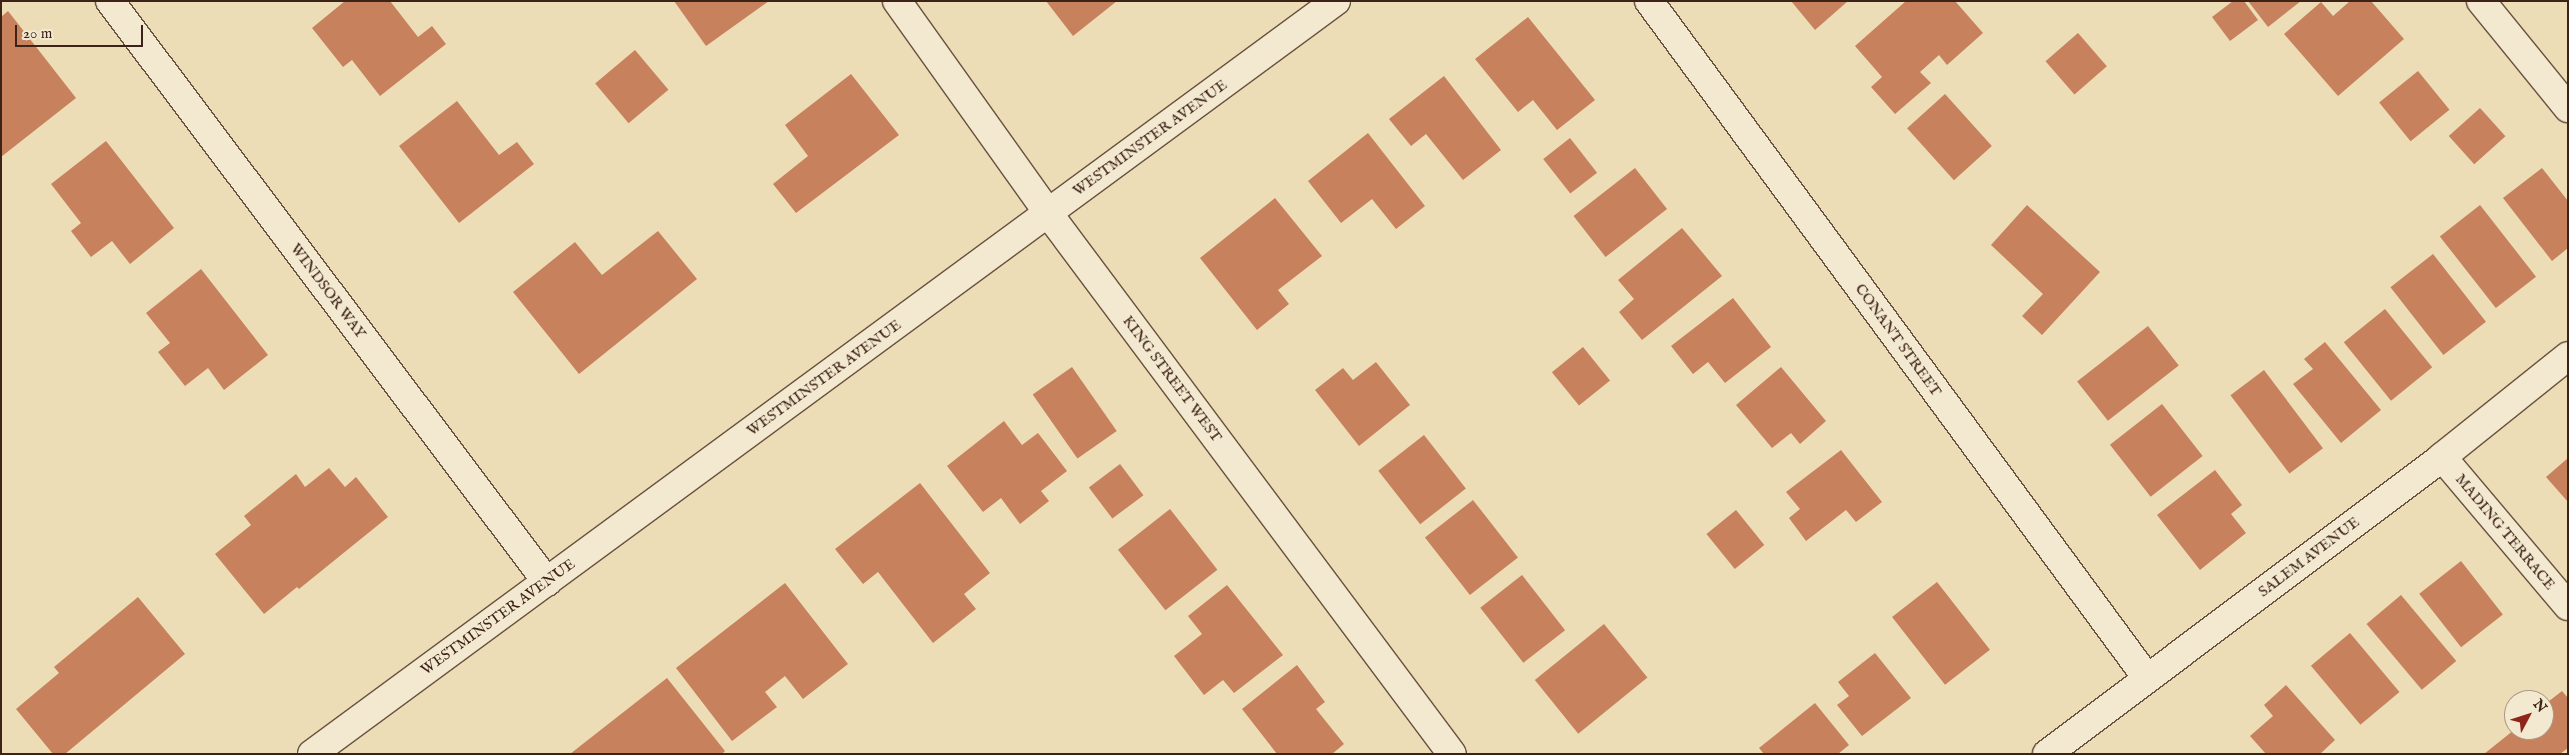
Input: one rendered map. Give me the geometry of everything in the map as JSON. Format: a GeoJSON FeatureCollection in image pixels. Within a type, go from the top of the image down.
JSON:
{"type":"FeatureCollection","features":[{"type":"Feature","properties":{"kind":"street","name":"WINDSOR WAY"},"geometry":{"type":"LineString","coordinates":[[110,1],[547,582]]}},
{"type":"Feature","properties":{"kind":"street","name":"KING STREET WEST"},"geometry":{"type":"LineString","coordinates":[[897,1],[1048,213],[1452,754]]}},
{"type":"Feature","properties":{"kind":"street","name":"WESTMINSTER AVENUE"},"geometry":{"type":"LineString","coordinates":[[312,754],[1336,1]]}},
{"type":"Feature","properties":{"kind":"street","name":"CONANT STREET"},"geometry":{"type":"LineString","coordinates":[[1649,1],[2147,678]]}},
{"type":"Feature","properties":{"kind":"street"},"geometry":{"type":"LineString","coordinates":[[2481,1],[2568,108]]}},
{"type":"Feature","properties":{"kind":"street","name":"SALEM AVENUE"},"geometry":{"type":"LineString","coordinates":[[2047,754],[2442,457],[2568,356]]}},
{"type":"Feature","properties":{"kind":"street","name":"MADING TERRACE"},"geometry":{"type":"LineString","coordinates":[[2442,457],[2568,606]]}},
{"type":"Feature","properties":{"kind":"building"},"geometry":{"type":"Polygon","coordinates":[[[345,1],[390,1],[418,37],[432,26],[446,44],[380,96],[352,60],[343,67],[312,28],[345,1]]]}},
{"type":"Feature","properties":{"kind":"building"},"geometry":{"type":"Polygon","coordinates":[[[674,1],[769,1],[706,46],[674,1]]]}},
{"type":"Feature","properties":{"kind":"building"},"geometry":{"type":"Polygon","coordinates":[[[1046,1],[1117,1],[1073,36],[1046,1]]]}},
{"type":"Feature","properties":{"kind":"building"},"geometry":{"type":"Polygon","coordinates":[[[1791,1],[1848,1],[1815,30],[1791,1]]]}},
{"type":"Feature","properties":{"kind":"building"},"geometry":{"type":"Polygon","coordinates":[[[1906,1],[1955,1],[1983,33],[1947,65],[1939,55],[1920,72],[1931,83],[1895,114],[1871,87],[1882,77],[1855,46],[1906,1]]]}},
{"type":"Feature","properties":{"kind":"building"},"geometry":{"type":"Polygon","coordinates":[[[2233,1],[2244,1],[2258,20],[2230,41],[2212,17],[2233,1]]]}},
{"type":"Feature","properties":{"kind":"building"},"geometry":{"type":"Polygon","coordinates":[[[2248,1],[2301,1],[2268,27],[2248,1]]]}},
{"type":"Feature","properties":{"kind":"building"},"geometry":{"type":"Polygon","coordinates":[[[2350,1],[2371,1],[2404,39],[2338,96],[2284,34],[2321,2],[2333,16],[2350,1]]]}},
{"type":"Feature","properties":{"kind":"building"},"geometry":{"type":"Polygon","coordinates":[[[8,11],[76,98],[1,157],[1,17],[8,11]]]}},
{"type":"Feature","properties":{"kind":"building"},"geometry":{"type":"Polygon","coordinates":[[[1528,17],[1595,100],[1557,130],[1533,100],[1518,112],[1475,59],[1528,17]]]}},
{"type":"Feature","properties":{"kind":"building"},"geometry":{"type":"Polygon","coordinates":[[[2078,33],[2107,66],[2074,94],[2046,61],[2078,33]]]}},
{"type":"Feature","properties":{"kind":"building"},"geometry":{"type":"Polygon","coordinates":[[[635,50],[668,90],[629,123],[595,83],[635,50]]]}},
{"type":"Feature","properties":{"kind":"building"},"geometry":{"type":"Polygon","coordinates":[[[2418,71],[2449,110],[2411,141],[2379,102],[2418,71]]]}},
{"type":"Feature","properties":{"kind":"building"},"geometry":{"type":"Polygon","coordinates":[[[851,74],[899,135],[796,213],[773,184],[808,156],[785,125],[851,74]]]}},
{"type":"Feature","properties":{"kind":"building"},"geometry":{"type":"Polygon","coordinates":[[[1444,76],[1501,150],[1463,180],[1426,134],[1411,146],[1389,119],[1444,76]]]}},
{"type":"Feature","properties":{"kind":"building"},"geometry":{"type":"Polygon","coordinates":[[[1945,94],[1992,146],[1954,180],[1907,128],[1945,94]]]}},
{"type":"Feature","properties":{"kind":"building"},"geometry":{"type":"Polygon","coordinates":[[[457,101],[499,155],[517,142],[534,164],[459,223],[399,146],[457,101]]]}},
{"type":"Feature","properties":{"kind":"building"},"geometry":{"type":"Polygon","coordinates":[[[2480,108],[2505,136],[2474,164],[2449,136],[2480,108]]]}},
{"type":"Feature","properties":{"kind":"building"},"geometry":{"type":"Polygon","coordinates":[[[1368,133],[1425,206],[1396,229],[1372,199],[1341,223],[1308,181],[1368,133]]]}},
{"type":"Feature","properties":{"kind":"building"},"geometry":{"type":"Polygon","coordinates":[[[1570,138],[1597,173],[1570,194],[1543,159],[1570,138]]]}},
{"type":"Feature","properties":{"kind":"building"},"geometry":{"type":"Polygon","coordinates":[[[106,141],[174,228],[130,264],[112,241],[91,257],[71,231],[81,223],[51,184],[106,141]]]}},
{"type":"Feature","properties":{"kind":"building"},"geometry":{"type":"Polygon","coordinates":[[[1635,168],[1667,209],[1606,257],[1574,216],[1635,168]]]}},
{"type":"Feature","properties":{"kind":"building"},"geometry":{"type":"Polygon","coordinates":[[[2542,168],[2568,201],[2568,248],[2552,261],[2503,198],[2542,168]]]}},
{"type":"Feature","properties":{"kind":"building"},"geometry":{"type":"Polygon","coordinates":[[[1275,198],[1322,256],[1278,290],[1289,304],[1257,330],[1200,258],[1275,198]]]}},
{"type":"Feature","properties":{"kind":"building"},"geometry":{"type":"Polygon","coordinates":[[[2027,205],[2100,272],[2042,335],[2022,316],[2043,294],[1991,245],[2027,205]]]}},
{"type":"Feature","properties":{"kind":"building"},"geometry":{"type":"Polygon","coordinates":[[[2480,205],[2536,277],[2496,308],[2440,236],[2480,205]]]}},
{"type":"Feature","properties":{"kind":"building"},"geometry":{"type":"Polygon","coordinates":[[[1682,228],[1722,276],[1642,340],[1619,312],[1634,299],[1618,280],[1682,228]]]}},
{"type":"Feature","properties":{"kind":"building"},"geometry":{"type":"Polygon","coordinates":[[[658,231],[697,279],[579,374],[513,292],[575,242],[602,275],[658,231]]]}},
{"type":"Feature","properties":{"kind":"building"},"geometry":{"type":"Polygon","coordinates":[[[2433,254],[2486,322],[2443,355],[2390,287],[2433,254]]]}},
{"type":"Feature","properties":{"kind":"building"},"geometry":{"type":"Polygon","coordinates":[[[201,269],[268,355],[224,390],[208,368],[185,386],[158,352],[170,343],[146,313],[201,269]]]}},
{"type":"Feature","properties":{"kind":"building"},"geometry":{"type":"Polygon","coordinates":[[[1733,298],[1771,347],[1725,383],[1708,362],[1693,374],[1671,346],[1733,298]]]}},
{"type":"Feature","properties":{"kind":"building"},"geometry":{"type":"Polygon","coordinates":[[[2385,309],[2432,367],[2391,401],[2344,342],[2385,309]]]}},
{"type":"Feature","properties":{"kind":"building"},"geometry":{"type":"Polygon","coordinates":[[[2148,326],[2179,365],[2108,421],[2077,381],[2148,326]]]}},
{"type":"Feature","properties":{"kind":"building"},"geometry":{"type":"Polygon","coordinates":[[[2325,342],[2381,410],[2341,443],[2293,384],[2313,369],[2304,359],[2325,342]]]}},
{"type":"Feature","properties":{"kind":"building"},"geometry":{"type":"Polygon","coordinates":[[[1583,347],[1610,380],[1579,406],[1552,372],[1583,347]]]}},
{"type":"Feature","properties":{"kind":"building"},"geometry":{"type":"Polygon","coordinates":[[[1376,362],[1410,405],[1359,446],[1315,390],[1343,368],[1353,380],[1376,362]]]}},
{"type":"Feature","properties":{"kind":"building"},"geometry":{"type":"Polygon","coordinates":[[[1072,367],[1117,431],[1077,458],[1033,395],[1072,367]]]}},
{"type":"Feature","properties":{"kind":"building"},"geometry":{"type":"Polygon","coordinates":[[[1781,367],[1826,421],[1800,444],[1791,433],[1772,448],[1736,405],[1781,367]]]}},
{"type":"Feature","properties":{"kind":"building"},"geometry":{"type":"Polygon","coordinates":[[[2264,370],[2323,448],[2289,474],[2230,395],[2264,370]]]}},
{"type":"Feature","properties":{"kind":"building"},"geometry":{"type":"Polygon","coordinates":[[[2162,404],[2203,456],[2151,497],[2110,445],[2162,404]]]}},
{"type":"Feature","properties":{"kind":"building"},"geometry":{"type":"Polygon","coordinates":[[[1004,421],[1022,445],[1038,433],[1067,471],[1041,491],[1049,501],[1020,524],[1001,498],[983,512],[947,466],[1004,421]]]}},
{"type":"Feature","properties":{"kind":"building"},"geometry":{"type":"Polygon","coordinates":[[[1424,435],[1466,489],[1420,524],[1378,471],[1424,435]]]}},
{"type":"Feature","properties":{"kind":"building"},"geometry":{"type":"Polygon","coordinates":[[[1841,450],[1882,502],[1856,522],[1846,510],[1806,541],[1789,518],[1800,509],[1786,492],[1841,450]]]}},
{"type":"Feature","properties":{"kind":"building"},"geometry":{"type":"Polygon","coordinates":[[[2568,458],[2568,502],[2546,477],[2568,458]]]}},
{"type":"Feature","properties":{"kind":"building"},"geometry":{"type":"Polygon","coordinates":[[[1120,464],[1143,495],[1112,519],[1089,487],[1120,464]]]}},
{"type":"Feature","properties":{"kind":"building"},"geometry":{"type":"Polygon","coordinates":[[[329,468],[345,487],[356,477],[388,517],[299,589],[297,587],[264,614],[215,554],[251,525],[244,516],[296,474],[305,487],[329,468]]]}},
{"type":"Feature","properties":{"kind":"building"},"geometry":{"type":"Polygon","coordinates":[[[2215,470],[2242,505],[2231,514],[2246,533],[2200,570],[2157,515],[2215,470]]]}},
{"type":"Feature","properties":{"kind":"building"},"geometry":{"type":"Polygon","coordinates":[[[920,483],[990,573],[964,594],[976,609],[933,643],[878,572],[863,584],[835,549],[920,483]]]}},
{"type":"Feature","properties":{"kind":"building"},"geometry":{"type":"Polygon","coordinates":[[[1473,500],[1518,558],[1470,595],[1425,538],[1473,500]]]}},
{"type":"Feature","properties":{"kind":"building"},"geometry":{"type":"Polygon","coordinates":[[[1170,509],[1217,570],[1165,610],[1118,550],[1170,509]]]}},
{"type":"Feature","properties":{"kind":"building"},"geometry":{"type":"Polygon","coordinates":[[[1736,510],[1764,545],[1735,569],[1706,534],[1736,510]]]}},
{"type":"Feature","properties":{"kind":"building"},"geometry":{"type":"Polygon","coordinates":[[[2461,561],[2503,615],[2461,647],[2419,594],[2461,561]]]}},
{"type":"Feature","properties":{"kind":"building"},"geometry":{"type":"Polygon","coordinates":[[[1522,575],[1565,630],[1523,663],[1480,608],[1522,575]]]}},
{"type":"Feature","properties":{"kind":"building"},"geometry":{"type":"Polygon","coordinates":[[[1937,582],[1990,650],[1945,685],[1892,617],[1937,582]]]}},
{"type":"Feature","properties":{"kind":"building"},"geometry":{"type":"Polygon","coordinates":[[[785,583],[848,664],[803,699],[785,676],[765,692],[777,707],[732,741],[676,668],[785,583]]]}},
{"type":"Feature","properties":{"kind":"building"},"geometry":{"type":"Polygon","coordinates":[[[1227,585],[1283,655],[1234,693],[1223,680],[1204,695],[1174,656],[1202,634],[1188,616],[1227,585]]]}},
{"type":"Feature","properties":{"kind":"building"},"geometry":{"type":"Polygon","coordinates":[[[2401,595],[2456,661],[2422,690],[2367,624],[2401,595]]]}},
{"type":"Feature","properties":{"kind":"building"},"geometry":{"type":"Polygon","coordinates":[[[138,597],[185,654],[65,754],[53,754],[16,709],[59,673],[54,667],[138,597]]]}},
{"type":"Feature","properties":{"kind":"building"},"geometry":{"type":"Polygon","coordinates":[[[1604,624],[1647,678],[1578,734],[1535,680],[1604,624]]]}},
{"type":"Feature","properties":{"kind":"building"},"geometry":{"type":"Polygon","coordinates":[[[2350,633],[2399,692],[2360,725],[2311,666],[2350,633]]]}},
{"type":"Feature","properties":{"kind":"building"},"geometry":{"type":"Polygon","coordinates":[[[1875,653],[1911,698],[1862,736],[1837,705],[1849,696],[1838,682],[1875,653]]]}},
{"type":"Feature","properties":{"kind":"building"},"geometry":{"type":"Polygon","coordinates":[[[1297,665],[1325,702],[1316,709],[1344,744],[1332,754],[1277,754],[1242,709],[1297,665]]]}},
{"type":"Feature","properties":{"kind":"building"},"geometry":{"type":"Polygon","coordinates":[[[667,678],[725,751],[722,754],[570,754],[667,678]]]}},
{"type":"Feature","properties":{"kind":"building"},"geometry":{"type":"Polygon","coordinates":[[[2286,685],[2335,740],[2320,754],[2266,754],[2250,736],[2273,716],[2264,705],[2286,685]]]}},
{"type":"Feature","properties":{"kind":"building"},"geometry":{"type":"Polygon","coordinates":[[[2562,691],[2568,698],[2568,748],[2560,754],[2484,754],[2504,738],[2504,740],[2554,740],[2554,697],[2562,691]]]}},
{"type":"Feature","properties":{"kind":"building"},"geometry":{"type":"Polygon","coordinates":[[[1815,703],[1849,745],[1838,754],[1764,754],[1759,748],[1815,703]]]}}]}
